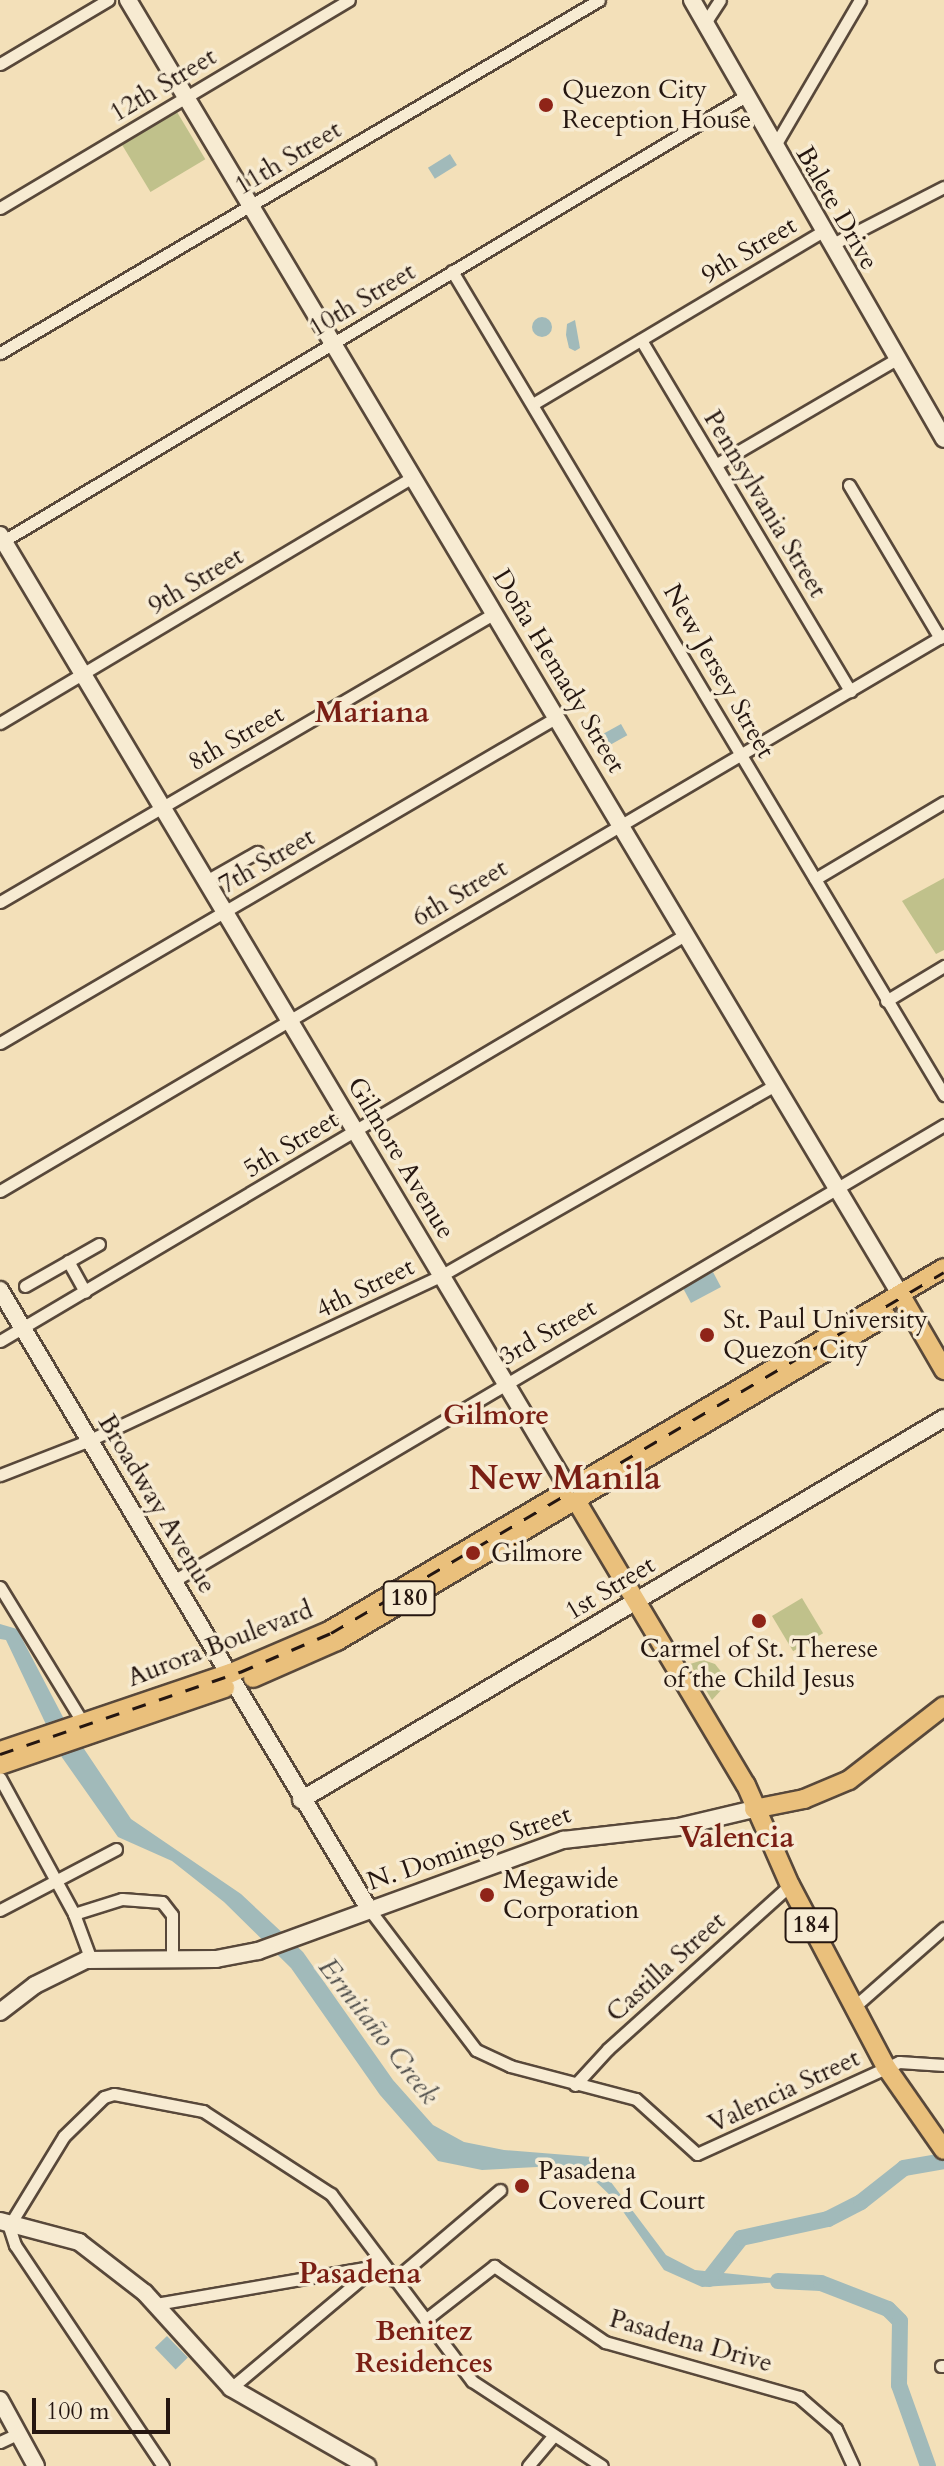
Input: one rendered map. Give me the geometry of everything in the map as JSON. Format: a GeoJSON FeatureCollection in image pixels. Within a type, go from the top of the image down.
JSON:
{"type":"FeatureCollection","features":[{"type":"Feature","properties":{"kind":"main road","name":"Doña Hemady Street"},"geometry":{"type":"LineString","coordinates":[[128,0],[944,1370]]}},
{"type":"Feature","properties":{"kind":"main road","name":"Balete Drive"},"geometry":{"type":"LineString","coordinates":[[692,0],[944,439]]}},
{"type":"Feature","properties":{"kind":"main road","name":"Gilmore Avenue"},"geometry":{"type":"LineString","coordinates":[[1,539],[746,1785],[754,1809]]}},
{"type":"Feature","properties":{"kind":"main road","name":"Aurora Boulevard"},"geometry":{"type":"LineString","coordinates":[[0,1765],[78,1730],[234,1678],[329,1631],[572,1494],[903,1299],[944,1268]]}},
{"type":"Feature","properties":{"kind":"main road","name":"Aurora Boulevard"},"geometry":{"type":"LineString","coordinates":[[903,1299],[944,1282]]}},
{"type":"Feature","properties":{"kind":"main road","name":"Broadway Avenue"},"geometry":{"type":"LineString","coordinates":[[0,1290],[234,1678],[301,1800],[369,1909]]}},
{"type":"Feature","properties":{"kind":"main road","name":"1st Street"},"geometry":{"type":"LineString","coordinates":[[301,1800],[944,1418]]}},
{"type":"Feature","properties":{"kind":"main road","name":"N. Domingo Street"},"geometry":{"type":"LineString","coordinates":[[0,2012],[53,1975],[91,1960],[227,1958],[258,1951],[563,1840],[678,1827],[804,1799],[849,1780],[944,1706]]}},
{"type":"Feature","properties":{"kind":"main road","name":"Aurora Boulevard"},"geometry":{"type":"LineString","coordinates":[[0,1751],[52,1741]]}},
{"type":"Feature","properties":{"kind":"main road","name":"184"},"geometry":{"type":"LineString","coordinates":[[754,1809],[790,1885],[886,2067],[939,2143]]}},
{"type":"Feature","properties":{"kind":"main road"},"geometry":{"type":"LineString","coordinates":[[4,2224],[79,2242],[156,2304],[231,2388],[367,2466]]}},
{"type":"Feature","properties":{"kind":"main road"},"geometry":{"type":"LineString","coordinates":[[0,2400],[36,2466]]}},
{"type":"Feature","properties":{"kind":"street"},"geometry":{"type":"LineString","coordinates":[[0,64],[108,0]]}},
{"type":"Feature","properties":{"kind":"street","name":"12th Street"},"geometry":{"type":"LineString","coordinates":[[0,208],[349,0]]}},
{"type":"Feature","properties":{"kind":"street","name":"11th Street"},"geometry":{"type":"LineString","coordinates":[[0,353],[599,0]]}},
{"type":"Feature","properties":{"kind":"street"},"geometry":{"type":"LineString","coordinates":[[705,23],[720,0]]}},
{"type":"Feature","properties":{"kind":"street"},"geometry":{"type":"LineString","coordinates":[[774,147],[860,0]]}},
{"type":"Feature","properties":{"kind":"street","name":"10th Street"},"geometry":{"type":"LineString","coordinates":[[1,539],[747,95]]}},
{"type":"Feature","properties":{"kind":"street","name":"9th Street"},"geometry":{"type":"LineString","coordinates":[[533,404],[641,340],[827,238],[944,187]]}},
{"type":"Feature","properties":{"kind":"street","name":"New Jersey Street"},"geometry":{"type":"LineString","coordinates":[[452,271],[944,1095]]}},
{"type":"Feature","properties":{"kind":"street","name":"Pennsylvania Street"},"geometry":{"type":"LineString","coordinates":[[641,340],[850,691]]}},
{"type":"Feature","properties":{"kind":"street"},"geometry":{"type":"LineString","coordinates":[[717,464],[897,359]]}},
{"type":"Feature","properties":{"kind":"street","name":"9th Street"},"geometry":{"type":"LineString","coordinates":[[0,723],[414,476]]}},
{"type":"Feature","properties":{"kind":"street"},"geometry":{"type":"LineString","coordinates":[[849,485],[942,637]]}},
{"type":"Feature","properties":{"kind":"street","name":"8th Street"},"geometry":{"type":"LineString","coordinates":[[0,902],[161,805],[495,613]]}},
{"type":"Feature","properties":{"kind":"street","name":"6th Street"},"geometry":{"type":"LineString","coordinates":[[0,1191],[741,752],[942,637]]}},
{"type":"Feature","properties":{"kind":"street","name":"7th Street"},"geometry":{"type":"LineString","coordinates":[[0,1043],[557,717]]}},
{"type":"Feature","properties":{"kind":"street"},"geometry":{"type":"LineString","coordinates":[[815,879],[944,802]]}},
{"type":"Feature","properties":{"kind":"street"},"geometry":{"type":"LineString","coordinates":[[206,881],[257,852]]}},
{"type":"Feature","properties":{"kind":"street","name":"5th Street"},"geometry":{"type":"LineString","coordinates":[[0,1341],[685,935]]}},
{"type":"Feature","properties":{"kind":"street"},"geometry":{"type":"LineString","coordinates":[[886,1001],[944,966]]}},
{"type":"Feature","properties":{"kind":"street","name":"4th Street"},"geometry":{"type":"LineString","coordinates":[[0,1475],[90,1440],[442,1275],[774,1086]]}},
{"type":"Feature","properties":{"kind":"street","name":"3rd Street"},"geometry":{"type":"LineString","coordinates":[[175,1580],[504,1382],[944,1125]]}},
{"type":"Feature","properties":{"kind":"street"},"geometry":{"type":"LineString","coordinates":[[25,1286],[99,1244]]}},
{"type":"Feature","properties":{"kind":"street"},"geometry":{"type":"LineString","coordinates":[[68,1261],[85,1292]]}},
{"type":"Feature","properties":{"kind":"street"},"geometry":{"type":"LineString","coordinates":[[0,1587],[78,1730]]}},
{"type":"Feature","properties":{"kind":"street"},"geometry":{"type":"LineString","coordinates":[[0,1778],[74,1914],[91,1960]]}},
{"type":"Feature","properties":{"kind":"street"},"geometry":{"type":"LineString","coordinates":[[0,1910],[116,1849]]}},
{"type":"Feature","properties":{"kind":"street","name":"Castilla Street"},"geometry":{"type":"LineString","coordinates":[[575,2085],[790,1885]]}},
{"type":"Feature","properties":{"kind":"street"},"geometry":{"type":"LineString","coordinates":[[74,1914],[122,1899],[162,1902],[172,1915],[172,1959]]}},
{"type":"Feature","properties":{"kind":"street","name":"Valencia Street"},"geometry":{"type":"LineString","coordinates":[[369,1909],[476,2050],[510,2066],[636,2099],[697,2154],[886,2067]]}},
{"type":"Feature","properties":{"kind":"street"},"geometry":{"type":"LineString","coordinates":[[854,2007],[944,1928]]}},
{"type":"Feature","properties":{"kind":"street"},"geometry":{"type":"LineString","coordinates":[[886,2067],[899,2062],[944,2065]]}},
{"type":"Feature","properties":{"kind":"street"},"geometry":{"type":"LineString","coordinates":[[163,2466],[4,2224],[64,2136],[104,2097],[114,2094],[203,2111],[331,2194],[379,2265],[472,2381],[602,2466]]}},
{"type":"Feature","properties":{"kind":"street"},"geometry":{"type":"LineString","coordinates":[[394,2280],[500,2190]]}},
{"type":"Feature","properties":{"kind":"street"},"geometry":{"type":"LineString","coordinates":[[156,2304],[379,2265]]}},
{"type":"Feature","properties":{"kind":"street"},"geometry":{"type":"LineString","coordinates":[[231,2388],[379,2265]]}},
{"type":"Feature","properties":{"kind":"street","name":"Pasadena Drive"},"geometry":{"type":"LineString","coordinates":[[425,2320],[494,2266],[605,2342],[799,2397],[836,2429],[853,2466]]}},
{"type":"Feature","properties":{"kind":"street"},"geometry":{"type":"LineString","coordinates":[[0,2442],[19,2433]]}},
{"type":"Feature","properties":{"kind":"street"},"geometry":{"type":"LineString","coordinates":[[528,2466],[553,2436]]}},
{"type":"Feature","properties":{"kind":"green space"},"geometry":{"type":"Polygon","coordinates":[[[177,112],[205,159],[150,192],[122,145],[177,112]]]}},
{"type":"Feature","properties":{"kind":"green space"},"geometry":{"type":"Polygon","coordinates":[[[944,878],[944,950],[936,954],[902,901],[944,878]]]}},
{"type":"Feature","properties":{"kind":"green space"},"geometry":{"type":"Polygon","coordinates":[[[802,1598],[823,1633],[793,1651],[772,1616],[802,1598]]]}},
{"type":"Feature","properties":{"kind":"green space"},"geometry":{"type":"Polygon","coordinates":[[[703,1660],[715,1664],[723,1674],[723,1688],[712,1700],[690,1664],[703,1660]]]}},
{"type":"Feature","properties":{"kind":"water"},"geometry":{"type":"Polygon","coordinates":[[[450,154],[457,165],[435,179],[428,168],[450,154]]]}},
{"type":"Feature","properties":{"kind":"water"},"geometry":{"type":"Polygon","coordinates":[[[542,317],[549,320],[552,327],[549,334],[542,337],[535,334],[532,327],[535,320],[542,317]]]}},
{"type":"Feature","properties":{"kind":"water"},"geometry":{"type":"Polygon","coordinates":[[[575,320],[580,348],[575,351],[569,348],[566,335],[567,324],[575,320]]]}},
{"type":"Feature","properties":{"kind":"water"},"geometry":{"type":"Polygon","coordinates":[[[621,724],[627,735],[602,749],[596,738],[621,724]]]}},
{"type":"Feature","properties":{"kind":"water"},"geometry":{"type":"Polygon","coordinates":[[[713,1272],[721,1287],[691,1303],[683,1288],[713,1272]]]}},
{"type":"Feature","properties":{"kind":"water","name":"Ermitaño Creek"},"geometry":{"type":"Polygon","coordinates":[[[0,1624],[17,1629],[64,1719],[131,1819],[241,1894],[303,1952],[393,2080],[433,2125],[464,2142],[504,2150],[592,2157],[666,2255],[695,2270],[799,2281],[702,2287],[664,2270],[615,2200],[590,2176],[537,2167],[482,2170],[438,2161],[380,2095],[291,1968],[224,1902],[172,1861],[118,1837],[61,1756],[6,1640],[0,1639],[0,1624]]]}},
{"type":"Feature","properties":{"kind":"water"},"geometry":{"type":"Polygon","coordinates":[[[167,2336],[188,2358],[176,2369],[155,2348],[167,2336]]]}},
{"type":"Feature","properties":{"kind":"waterway"},"geometry":{"type":"LineString","coordinates":[[709,2279],[741,2238],[828,2219],[861,2202],[904,2168],[944,2161]]}},
{"type":"Feature","properties":{"kind":"waterway","name":"Ermitaño Creek"},"geometry":{"type":"LineString","coordinates":[[778,2281],[821,2283],[888,2309],[900,2321],[899,2385],[928,2466]]}},
{"type":"Feature","properties":{"kind":"railway"},"geometry":{"type":"LineString","coordinates":[[0,1754],[240,1672],[331,1633],[944,1272]]}},
{"type":"Feature","properties":{"kind":"place","name":"Quezon City Reception House"},"geometry":{"type":"Point","coordinates":[546,105]}},
{"type":"Feature","properties":{"kind":"place","name":"St. Paul University Quezon City"},"geometry":{"type":"Point","coordinates":[707,1335]}},
{"type":"Feature","properties":{"kind":"place","name":"Gilmore"},"geometry":{"type":"Point","coordinates":[473,1553]}},
{"type":"Feature","properties":{"kind":"place","name":"Carmel of St. Therese of the Child Jesus"},"geometry":{"type":"Point","coordinates":[759,1621]}},
{"type":"Feature","properties":{"kind":"place","name":"Megawide Corporation"},"geometry":{"type":"Point","coordinates":[487,1895]}},
{"type":"Feature","properties":{"kind":"place","name":"Pasadena Covered Court"},"geometry":{"type":"Point","coordinates":[522,2186]}},
{"type":"Feature","properties":{"kind":"district","name":"Mariana"},"geometry":{"type":"Point","coordinates":[372,713]}},
{"type":"Feature","properties":{"kind":"district","name":"Gilmore"},"geometry":{"type":"Point","coordinates":[496,1415]}},
{"type":"Feature","properties":{"kind":"district","name":"New Manila"},"geometry":{"type":"Point","coordinates":[565,1479]}},
{"type":"Feature","properties":{"kind":"district","name":"Valencia"},"geometry":{"type":"Point","coordinates":[737,1838]}},
{"type":"Feature","properties":{"kind":"district","name":"Pasadena"},"geometry":{"type":"Point","coordinates":[360,2274]}},
{"type":"Feature","properties":{"kind":"district","name":"Benitez Residences"},"geometry":{"type":"Point","coordinates":[424,2347]}}]}
